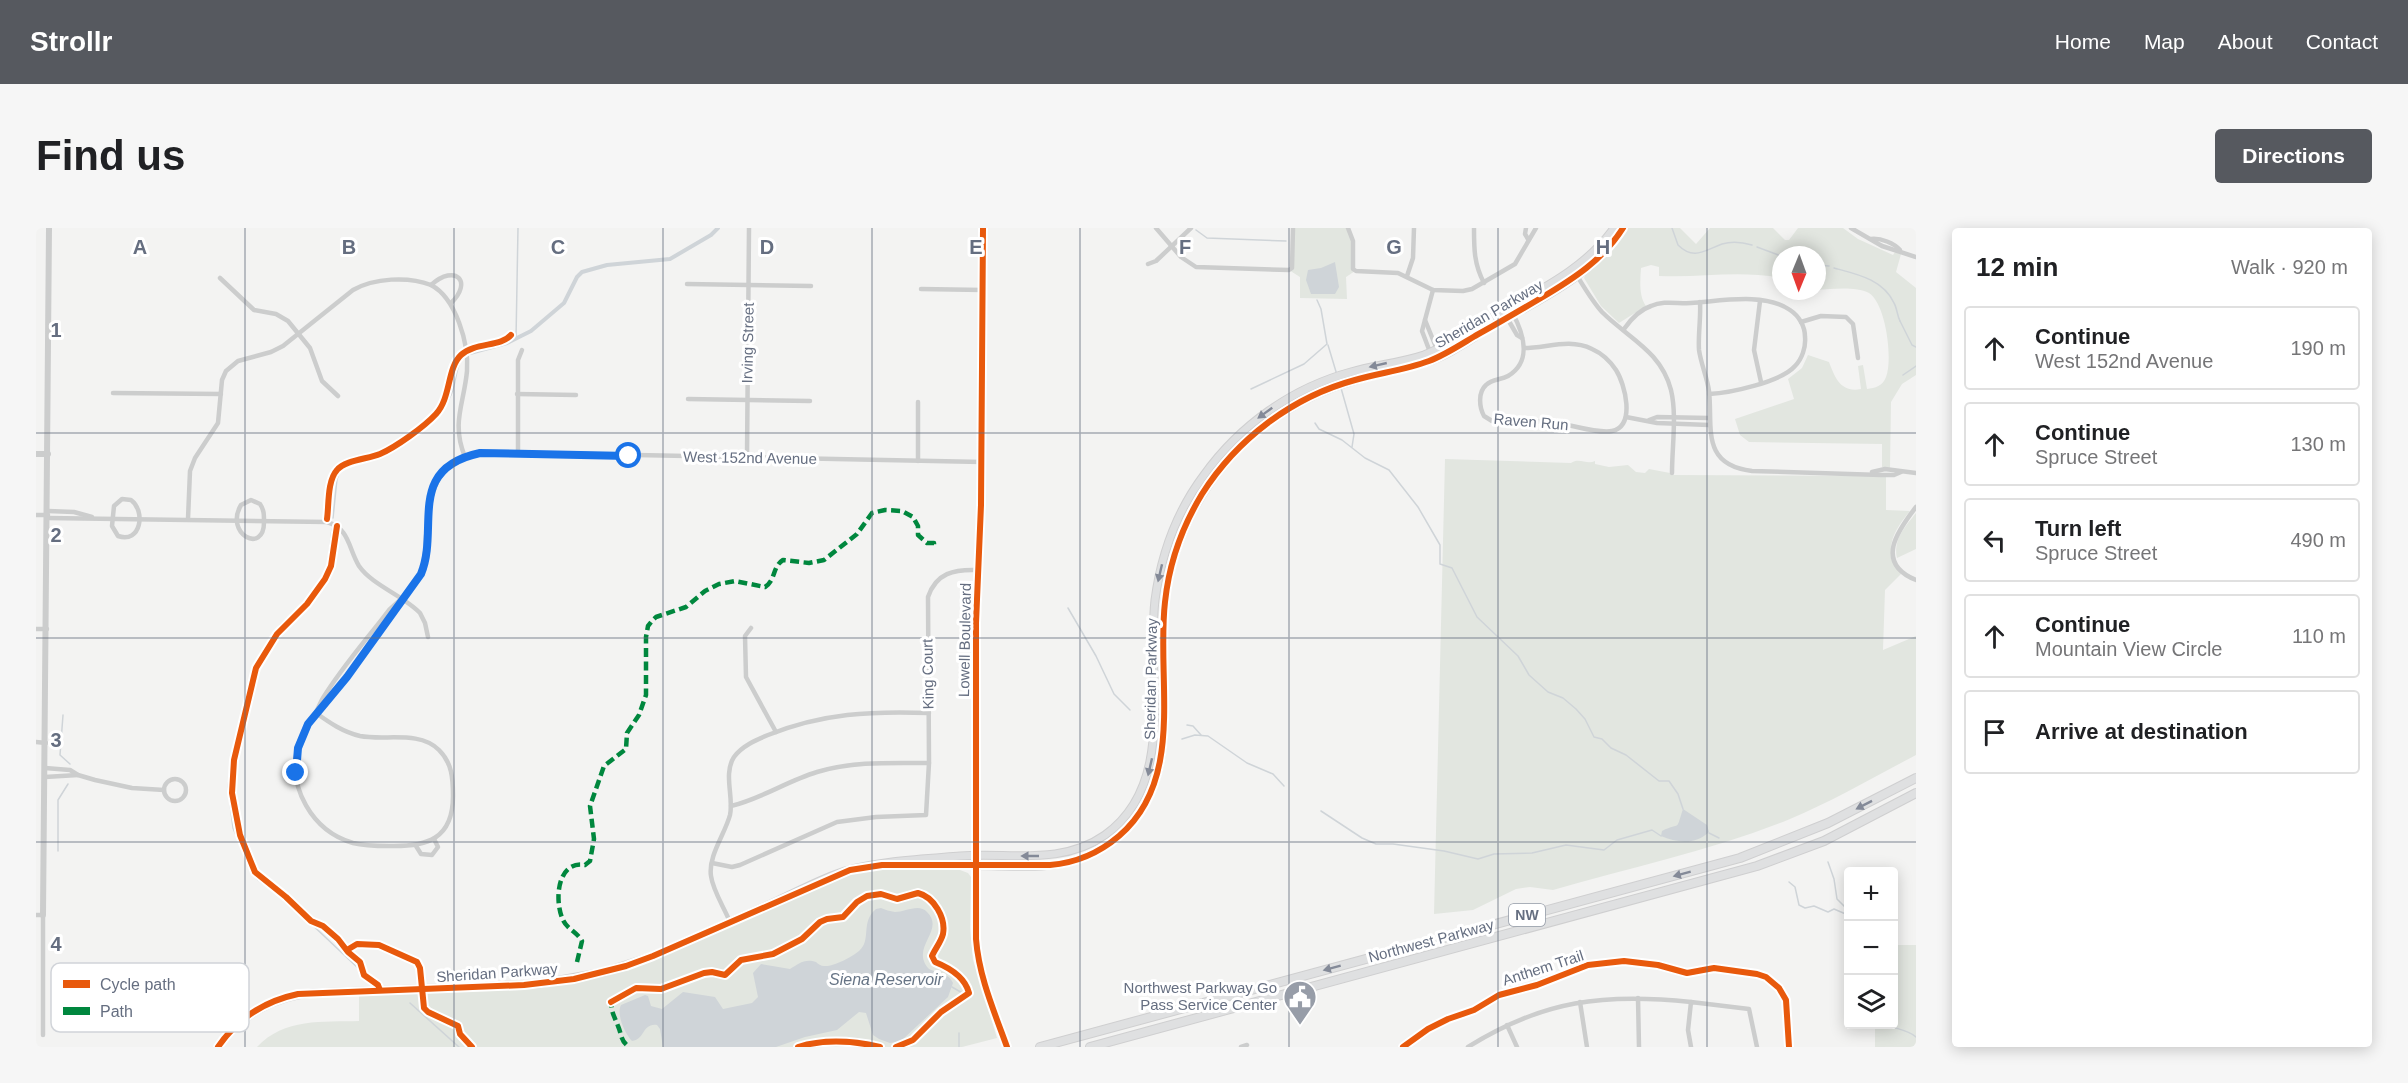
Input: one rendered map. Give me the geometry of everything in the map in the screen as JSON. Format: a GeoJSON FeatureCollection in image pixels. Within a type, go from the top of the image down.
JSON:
{"type":"FeatureCollection","features":[{"type":"Feature","properties":{"kind":"highway","name":"Northwest Parkway"},"geometry":{"type":"LineString","coordinates":[[1040,1047],[1740,858],[1828,823],[1916,778]]}},
{"type":"Feature","properties":{"kind":"highway","name":"Northwest Parkway"},"geometry":{"type":"LineString","coordinates":[[1090,1047],[1757,866],[1824,841],[1916,793]]}},
{"type":"Feature","properties":{"kind":"main road","name":"Lowell Boulevard"},"geometry":{"type":"LineString","coordinates":[[983,228],[982,462],[976,700],[976,939],[978,962],[1007,1047]]}},
{"type":"Feature","properties":{"kind":"main road","name":"Sheridan Parkway"},"geometry":{"type":"LineString","coordinates":[[1575,272],[1614,228]]}},
{"type":"Feature","properties":{"kind":"main road","name":"Sheridan Parkway"},"geometry":{"type":"LineString","coordinates":[[882,865],[1050,866],[1077,860],[1110,843],[1127,829],[1141,812],[1153,790],[1161,760],[1165,600],[1173,560],[1180,538],[1202,495],[1234,453],[1273,419],[1321,392],[1435,355],[1508,313],[1607,250],[1623,228]]}},
{"type":"Feature","properties":{"kind":"main road","name":"Sheridan Parkway"},"geometry":{"type":"LineString","coordinates":[[249,1016],[266,1005],[288,996],[313,993],[524,985],[565,980],[626,966],[839,873],[882,865],[976,856],[1042,856],[1070,852],[1102,837],[1131,809],[1145,784],[1151,765],[1156,596],[1163,561],[1177,522],[1202,477],[1238,435],[1271,409],[1315,384],[1354,371],[1435,355]]}},
{"type":"Feature","properties":{"kind":"main road","name":"Sheridan Parkway"},"geometry":{"type":"LineString","coordinates":[[218,1047],[230,1032]]}},
{"type":"Feature","properties":{"kind":"street"},"geometry":{"type":"LineString","coordinates":[[43,1035],[40,915],[44,855],[46,742],[49,228]]}},
{"type":"Feature","properties":{"kind":"street","name":"Irving Street"},"geometry":{"type":"LineString","coordinates":[[747,457],[749,228]]}},
{"type":"Feature","properties":{"kind":"street"},"geometry":{"type":"LineString","coordinates":[[1156,228],[1189,264],[1201,268],[1289,270],[1292,268],[1293,228]]}},
{"type":"Feature","properties":{"kind":"street"},"geometry":{"type":"LineString","coordinates":[[1148,264],[1156,261],[1191,228]]}},
{"type":"Feature","properties":{"kind":"street"},"geometry":{"type":"LineString","coordinates":[[1348,228],[1353,241],[1353,269],[1356,271],[1388,271],[1407,276],[1433,290],[1463,291],[1484,282],[1519,260],[1528,239],[1536,228]]}},
{"type":"Feature","properties":{"kind":"street"},"geometry":{"type":"LineString","coordinates":[[1407,276],[1413,258],[1414,228]]}},
{"type":"Feature","properties":{"kind":"street"},"geometry":{"type":"LineString","coordinates":[[1474,228],[1476,268],[1484,282]]}},
{"type":"Feature","properties":{"kind":"street"},"geometry":{"type":"LineString","coordinates":[[1526,228],[1525,234],[1528,239]]}},
{"type":"Feature","properties":{"kind":"street"},"geometry":{"type":"LineString","coordinates":[[1851,228],[1882,246],[1916,257]]}},
{"type":"Feature","properties":{"kind":"street"},"geometry":{"type":"LineString","coordinates":[[1575,272],[1601,311],[1649,350],[1660,364],[1671,390],[1672,473]]}},
{"type":"Feature","properties":{"kind":"street"},"geometry":{"type":"LineString","coordinates":[[431,285],[444,275],[451,274],[458,278],[461,291],[451,303]]}},
{"type":"Feature","properties":{"kind":"street"},"geometry":{"type":"LineString","coordinates":[[220,278],[250,307],[259,312],[281,316],[312,353],[322,381],[338,396]]}},
{"type":"Feature","properties":{"kind":"street"},"geometry":{"type":"LineString","coordinates":[[188,519],[190,471],[195,458],[216,429],[220,416],[224,375],[234,364],[278,349],[353,290],[366,284],[383,281],[417,281],[442,291],[456,315],[467,363],[457,423],[459,440],[465,457],[447,468],[434,486],[428,505],[423,568],[394,614],[327,703],[316,712]]}},
{"type":"Feature","properties":{"kind":"street"},"geometry":{"type":"LineString","coordinates":[[687,284],[811,286]]}},
{"type":"Feature","properties":{"kind":"street"},"geometry":{"type":"LineString","coordinates":[[921,289],[983,290]]}},
{"type":"Feature","properties":{"kind":"street"},"geometry":{"type":"LineString","coordinates":[[1433,290],[1425,320],[1435,355]]}},
{"type":"Feature","properties":{"kind":"street"},"geometry":{"type":"LineString","coordinates":[[1624,329],[1638,313],[1650,306],[1663,303],[1740,299],[1760,301],[1790,309],[1801,322],[1805,333],[1805,344],[1798,363],[1785,374],[1733,391],[1709,394]]}},
{"type":"Feature","properties":{"kind":"street"},"geometry":{"type":"LineString","coordinates":[[1760,301],[1754,350],[1761,382]]}},
{"type":"Feature","properties":{"kind":"street"},"geometry":{"type":"LineString","coordinates":[[1700,302],[1699,349],[1709,394],[1709,425],[1712,441],[1719,454],[1728,462],[1752,471],[1870,473],[1885,469],[1916,473]]}},
{"type":"Feature","properties":{"kind":"street"},"geometry":{"type":"LineString","coordinates":[[1508,313],[1523,333],[1524,348],[1571,343],[1598,352],[1609,361],[1620,378],[1626,417],[1647,420],[1657,417],[1709,425]]}},
{"type":"Feature","properties":{"kind":"street"},"geometry":{"type":"LineString","coordinates":[[1801,322],[1821,316],[1843,316],[1853,320],[1858,358]]}},
{"type":"Feature","properties":{"kind":"street","name":"Raven Run"},"geometry":{"type":"LineString","coordinates":[[1524,348],[1522,359],[1515,371],[1491,382],[1483,389],[1481,410],[1486,418],[1492,421],[1558,423],[1610,432],[1620,427],[1626,417]]}},
{"type":"Feature","properties":{"kind":"street"},"geometry":{"type":"LineString","coordinates":[[518,453],[518,360],[522,350]]}},
{"type":"Feature","properties":{"kind":"street"},"geometry":{"type":"LineString","coordinates":[[113,393],[221,394]]}},
{"type":"Feature","properties":{"kind":"street"},"geometry":{"type":"LineString","coordinates":[[517,394],[576,395]]}},
{"type":"Feature","properties":{"kind":"street"},"geometry":{"type":"LineString","coordinates":[[688,399],[810,401]]}},
{"type":"Feature","properties":{"kind":"street"},"geometry":{"type":"LineString","coordinates":[[918,402],[918,461]]}},
{"type":"Feature","properties":{"kind":"street"},"geometry":{"type":"LineString","coordinates":[[1673,421],[1709,418]]}},
{"type":"Feature","properties":{"kind":"street","name":"West 152nd Avenue"},"geometry":{"type":"LineString","coordinates":[[465,457],[480,453],[518,453],[982,462]]}},
{"type":"Feature","properties":{"kind":"street"},"geometry":{"type":"LineString","coordinates":[[36,454],[48,454]]}},
{"type":"Feature","properties":{"kind":"street"},"geometry":{"type":"LineString","coordinates":[[131,500],[137,505],[139,518],[137,531],[125,538],[115,533],[112,518],[114,506],[118,501],[131,500]]}},
{"type":"Feature","properties":{"kind":"street"},"geometry":{"type":"LineString","coordinates":[[251,500],[262,506],[264,519],[262,532],[257,537],[250,539],[243,537],[239,531],[238,519],[241,505],[251,500]]}},
{"type":"Feature","properties":{"kind":"street"},"geometry":{"type":"LineString","coordinates":[[1916,507],[1893,540],[1895,561],[1901,570],[1916,580]]}},
{"type":"Feature","properties":{"kind":"street"},"geometry":{"type":"LineString","coordinates":[[36,515],[74,512],[98,518],[320,520],[333,524],[346,535],[363,570],[420,613],[426,623],[428,637]]}},
{"type":"Feature","properties":{"kind":"street","name":"King Court"},"geometry":{"type":"LineString","coordinates":[[712,863],[732,867],[740,865],[837,822],[876,816],[926,815],[929,763],[927,605],[932,587],[943,575],[952,571],[978,570]]}},
{"type":"Feature","properties":{"kind":"street"},"geometry":{"type":"LineString","coordinates":[[316,712],[335,726],[352,734],[371,738],[418,739],[439,750],[452,773],[453,803],[448,823],[434,839],[416,846],[370,846],[352,843],[331,833],[313,816],[300,793],[295,764],[300,739],[324,697],[389,610],[401,600]]}},
{"type":"Feature","properties":{"kind":"street"},"geometry":{"type":"LineString","coordinates":[[751,628],[745,636],[747,677],[776,732]]}},
{"type":"Feature","properties":{"kind":"street"},"geometry":{"type":"LineString","coordinates":[[36,629],[47,629]]}},
{"type":"Feature","properties":{"kind":"street"},"geometry":{"type":"LineString","coordinates":[[365,642],[370,646]]}},
{"type":"Feature","properties":{"kind":"street"},"geometry":{"type":"LineString","coordinates":[[341,673],[347,677]]}},
{"type":"Feature","properties":{"kind":"street"},"geometry":{"type":"LineString","coordinates":[[730,922],[711,878],[712,863],[728,823],[731,806],[730,768],[734,757],[752,742],[776,732],[840,714],[929,713]]}},
{"type":"Feature","properties":{"kind":"street"},"geometry":{"type":"LineString","coordinates":[[36,742],[46,742]]}},
{"type":"Feature","properties":{"kind":"street"},"geometry":{"type":"LineString","coordinates":[[731,806],[749,802],[790,782],[826,770],[870,764],[929,763]]}},
{"type":"Feature","properties":{"kind":"street"},"geometry":{"type":"LineString","coordinates":[[45,768],[70,770],[78,775]]}},
{"type":"Feature","properties":{"kind":"street"},"geometry":{"type":"LineString","coordinates":[[45,777],[78,775],[132,788],[164,790]]}},
{"type":"Feature","properties":{"kind":"street"},"geometry":{"type":"LineString","coordinates":[[172,780],[182,782],[185,788],[184,795],[176,800],[169,799],[164,790],[166,784],[172,780]]}},
{"type":"Feature","properties":{"kind":"street"},"geometry":{"type":"LineString","coordinates":[[416,846],[421,854],[432,855],[438,847],[434,839]]}},
{"type":"Feature","properties":{"kind":"street"},"geometry":{"type":"LineString","coordinates":[[36,855],[44,855]]}},
{"type":"Feature","properties":{"kind":"street"},"geometry":{"type":"LineString","coordinates":[[1638,998],[1638,1047]]}},
{"type":"Feature","properties":{"kind":"street"},"geometry":{"type":"LineString","coordinates":[[1468,1047],[1507,1025],[1541,1011],[1580,1002],[1638,998],[1749,1009],[1757,1047]]}},
{"type":"Feature","properties":{"kind":"street"},"geometry":{"type":"LineString","coordinates":[[1580,1002],[1587,1047]]}},
{"type":"Feature","properties":{"kind":"street"},"geometry":{"type":"LineString","coordinates":[[1691,1002],[1688,1030],[1691,1047]]}},
{"type":"Feature","properties":{"kind":"street"},"geometry":{"type":"LineString","coordinates":[[1507,1025],[1517,1047]]}},
{"type":"Feature","properties":{"kind":"street"},"geometry":{"type":"LineString","coordinates":[[1241,1047],[1247,1045]]}},
{"type":"Feature","properties":{"kind":"shaded area"},"geometry":{"type":"Polygon","coordinates":[[[1293,228],[1348,228],[1351,234],[1355,271],[1346,277],[1347,299],[1300,298],[1300,277],[1289,270],[1292,268],[1293,228]]]}},
{"type":"Feature","properties":{"kind":"shaded area"},"geometry":{"type":"Polygon","coordinates":[[[1627,228],[1680,228],[1696,244],[1710,228],[1773,228],[1785,240],[1789,240],[1798,228],[1843,228],[1858,239],[1893,255],[1895,252],[1901,254],[1896,272],[1916,288],[1916,375],[1902,384],[1891,402],[1890,468],[1882,467],[1882,444],[1749,442],[1740,435],[1735,419],[1794,399],[1788,379],[1802,368],[1808,355],[1829,362],[1836,379],[1848,389],[1861,389],[1858,366],[1863,365],[1867,389],[1883,383],[1889,358],[1884,320],[1880,308],[1869,293],[1850,289],[1826,290],[1826,246],[1772,246],[1772,277],[1734,274],[1659,276],[1659,267],[1651,265],[1641,268],[1641,293],[1646,306],[1619,323],[1601,306],[1584,278],[1586,273],[1613,248],[1627,228]]]}},
{"type":"Feature","properties":{"kind":"shaded area"},"geometry":{"type":"Polygon","coordinates":[[[1445,459],[1571,463],[1595,461],[1595,464],[1609,467],[1628,465],[1636,472],[1645,473],[1649,469],[1671,475],[1886,476],[1886,510],[1910,511],[1892,541],[1892,557],[1901,574],[1885,590],[1883,650],[1916,636],[1916,755],[1806,812],[1732,840],[1553,890],[1530,887],[1516,889],[1473,910],[1434,914],[1445,459]]]}},
{"type":"Feature","properties":{"kind":"shaded area"},"geometry":{"type":"Polygon","coordinates":[[[1916,513],[1916,549],[1897,558],[1898,539],[1916,513]]]}},
{"type":"Feature","properties":{"kind":"shaded area"},"geometry":{"type":"Polygon","coordinates":[[[869,869],[960,870],[968,873],[971,877],[970,928],[973,960],[997,1038],[962,1047],[257,1047],[279,1031],[292,1026],[318,1022],[359,1021],[359,996],[529,989],[615,973],[663,956],[825,883],[869,869]]]}},
{"type":"Feature","properties":{"kind":"shaded area"},"geometry":{"type":"Polygon","coordinates":[[[1898,945],[1916,945],[1916,1047],[1875,1047],[1875,1029],[1898,1029],[1898,945]]]}},
{"type":"Feature","properties":{"kind":"water"},"geometry":{"type":"Polygon","coordinates":[[[1335,262],[1339,287],[1335,294],[1311,294],[1306,280],[1308,270],[1335,262]]]}},
{"type":"Feature","properties":{"kind":"water"},"geometry":{"type":"Polygon","coordinates":[[[1683,809],[1707,825],[1709,832],[1698,839],[1686,842],[1661,836],[1662,831],[1677,825],[1683,809]]]}},
{"type":"Feature","properties":{"kind":"water","name":"Siena Reservoir"},"geometry":{"type":"Polygon","coordinates":[[[920,908],[927,912],[932,919],[933,926],[923,953],[924,961],[929,969],[946,975],[953,983],[948,997],[901,1041],[890,1043],[873,1035],[866,1013],[859,1012],[837,1030],[805,1037],[776,1047],[663,1047],[660,1029],[657,1025],[652,1025],[639,1038],[632,1041],[624,1029],[620,1018],[621,1005],[645,995],[648,996],[651,1006],[662,1009],[683,992],[715,997],[723,1009],[752,1003],[758,997],[753,973],[761,964],[790,969],[805,961],[816,962],[824,966],[842,961],[863,947],[868,920],[876,909],[895,912],[920,908]]]}},
{"type":"Feature","properties":{"kind":"waterway"},"geometry":{"type":"LineString","coordinates":[[516,339],[518,228]]}},
{"type":"Feature","properties":{"kind":"waterway"},"geometry":{"type":"LineString","coordinates":[[470,353],[507,343],[531,331],[564,303],[577,277],[582,272],[607,265],[670,259],[711,235],[718,228]]}},
{"type":"Feature","properties":{"kind":"waterway"},"geometry":{"type":"LineString","coordinates":[[1672,228],[1678,245],[1689,252],[1700,253],[1730,242],[1752,245]]}},
{"type":"Feature","properties":{"kind":"waterway"},"geometry":{"type":"LineString","coordinates":[[1196,230],[1207,238],[1286,241]]}},
{"type":"Feature","properties":{"kind":"waterway"},"geometry":{"type":"LineString","coordinates":[[1757,247],[1772,253]]}},
{"type":"Feature","properties":{"kind":"waterway"},"geometry":{"type":"LineString","coordinates":[[1834,268],[1868,279],[1883,288],[1894,303],[1900,321]]}},
{"type":"Feature","properties":{"kind":"waterway"},"geometry":{"type":"LineString","coordinates":[[1251,389],[1304,364],[1327,344],[1321,309],[1317,300]]}},
{"type":"Feature","properties":{"kind":"waterway"},"geometry":{"type":"LineString","coordinates":[[1900,321],[1912,345],[1916,347]]}},
{"type":"Feature","properties":{"kind":"waterway"},"geometry":{"type":"LineString","coordinates":[[1328,345],[1337,375]]}},
{"type":"Feature","properties":{"kind":"waterway"},"geometry":{"type":"LineString","coordinates":[[333,518],[340,471],[397,449],[433,421],[453,391],[461,360]]}},
{"type":"Feature","properties":{"kind":"waterway"},"geometry":{"type":"LineString","coordinates":[[1903,375],[1916,366]]}},
{"type":"Feature","properties":{"kind":"waterway"},"geometry":{"type":"LineString","coordinates":[[1341,388],[1354,434],[1352,447]]}},
{"type":"Feature","properties":{"kind":"waterway"},"geometry":{"type":"LineString","coordinates":[[1315,423],[1319,429],[1342,440],[1365,458],[1389,470],[1418,507],[1440,545],[1440,564],[1452,568],[1477,617],[1518,656],[1529,675],[1548,692],[1563,698],[1576,709],[1585,719],[1594,737],[1602,739],[1611,748],[1626,755],[1659,781],[1669,781],[1678,794],[1683,809]]}},
{"type":"Feature","properties":{"kind":"waterway"},"geometry":{"type":"LineString","coordinates":[[332,529],[327,569],[304,603],[280,625],[255,663],[233,749],[228,787],[233,828],[251,872],[258,880],[288,902],[358,968]]}},
{"type":"Feature","properties":{"kind":"waterway"},"geometry":{"type":"LineString","coordinates":[[1068,608],[1096,656],[1114,694],[1130,710]]}},
{"type":"Feature","properties":{"kind":"waterway"},"geometry":{"type":"LineString","coordinates":[[63,715],[60,755],[70,764]]}},
{"type":"Feature","properties":{"kind":"waterway"},"geometry":{"type":"LineString","coordinates":[[1187,725],[1193,726],[1201,735]]}},
{"type":"Feature","properties":{"kind":"waterway"},"geometry":{"type":"LineString","coordinates":[[1182,739],[1195,735],[1208,736],[1247,763],[1273,774],[1284,786]]}},
{"type":"Feature","properties":{"kind":"waterway"},"geometry":{"type":"LineString","coordinates":[[58,851],[58,800],[68,784]]}},
{"type":"Feature","properties":{"kind":"waterway"},"geometry":{"type":"LineString","coordinates":[[1321,811],[1362,838],[1376,844],[1444,851],[1478,859],[1494,854],[1532,853],[1566,845],[1604,850],[1617,840],[1652,830],[1661,836]]}},
{"type":"Feature","properties":{"kind":"waterway"},"geometry":{"type":"LineString","coordinates":[[1709,833],[1719,838]]}},
{"type":"Feature","properties":{"kind":"waterway"},"geometry":{"type":"LineString","coordinates":[[1828,862],[1834,879],[1837,899],[1844,906]]}},
{"type":"Feature","properties":{"kind":"waterway"},"geometry":{"type":"LineString","coordinates":[[1789,882],[1795,887],[1799,905],[1805,908],[1814,906],[1828,912],[1834,909],[1844,913]]}},
{"type":"Feature","properties":{"kind":"waterway"},"geometry":{"type":"LineString","coordinates":[[952,987],[964,994]]}},
{"type":"Feature","properties":{"kind":"waterway"},"geometry":{"type":"LineString","coordinates":[[410,1003],[459,1047]]}},
{"type":"Feature","properties":{"kind":"waterway"},"geometry":{"type":"LineString","coordinates":[[1898,1029],[1916,1037]]}},
{"type":"Feature","properties":{"kind":"waterway"},"geometry":{"type":"LineString","coordinates":[[959,1033],[959,1047]]}},
{"type":"Feature","properties":{"kind":"marked path"},"geometry":{"type":"LineString","coordinates":[[577,962],[582,941],[563,920],[559,903],[560,883],[568,869],[576,865],[585,865],[590,861],[594,839],[590,806],[604,766],[626,749],[627,733],[639,715],[646,695],[646,637],[648,626],[652,621],[656,617],[686,607],[705,591],[719,584],[735,581],[765,587],[783,560],[809,563],[824,560],[857,534],[872,513],[885,510],[902,511],[913,517],[918,526],[918,535],[927,543],[934,543],[934,546]]}},
{"type":"Feature","properties":{"kind":"marked path"},"geometry":{"type":"LineString","coordinates":[[614,1000],[611,1002],[613,1012],[623,1040],[629,1047]]}},
{"type":"Feature","properties":{"kind":"cycle path"},"geometry":{"type":"LineString","coordinates":[[983,228],[981,505],[976,623],[976,939],[984,980],[1007,1047]]}},
{"type":"Feature","properties":{"kind":"cycle path"},"geometry":{"type":"LineString","coordinates":[[249,1016],[274,1001],[298,994],[524,985],[574,979],[626,966],[653,956],[850,870],[882,865],[1050,865],[1078,859],[1095,852],[1119,836],[1140,813],[1153,786],[1161,757],[1164,726],[1163,632],[1170,574],[1177,546],[1188,519],[1202,494],[1232,455],[1268,423],[1309,397],[1364,378],[1420,364],[1447,353],[1576,276],[1606,250],[1623,228]]}},
{"type":"Feature","properties":{"kind":"cycle path"},"geometry":{"type":"LineString","coordinates":[[327,519],[330,487],[337,470],[345,464],[387,451],[417,431],[441,407],[453,367],[461,355],[473,348],[507,339],[511,335]]}},
{"type":"Feature","properties":{"kind":"cycle path"},"geometry":{"type":"LineString","coordinates":[[337,526],[331,566],[325,579],[307,604],[277,634],[256,668],[234,760],[232,793],[240,835],[255,872],[311,921],[323,926],[338,939],[360,962],[364,975],[378,985],[380,990]]}},
{"type":"Feature","properties":{"kind":"cycle path"},"geometry":{"type":"LineString","coordinates":[[611,1002],[636,988],[661,989],[704,973],[725,975],[741,960],[773,954],[802,939],[820,922],[843,917],[857,902],[867,896],[881,894],[897,899],[918,893],[934,904],[943,921],[943,934],[932,956],[935,962],[956,974],[964,982],[969,993],[941,1012],[913,1040],[896,1047]]}},
{"type":"Feature","properties":{"kind":"cycle path"},"geometry":{"type":"LineString","coordinates":[[347,950],[357,944],[379,945],[417,962],[420,968],[424,1008],[458,1026],[460,1034],[472,1047]]}},
{"type":"Feature","properties":{"kind":"cycle path","name":"Anthem Trail"},"geometry":{"type":"LineString","coordinates":[[1403,1047],[1428,1029],[1474,1010],[1499,995],[1537,985],[1588,965],[1624,961],[1658,965],[1687,973],[1714,968],[1766,977],[1779,988],[1786,1000],[1789,1047]]}},
{"type":"Feature","properties":{"kind":"cycle path"},"geometry":{"type":"LineString","coordinates":[[218,1047],[230,1032]]}},
{"type":"Feature","properties":{"kind":"cycle path"},"geometry":{"type":"LineString","coordinates":[[798,1047],[839,1042],[880,1047]]}},
{"type":"Feature","properties":{"kind":"place","name":"Northwest Parkway Go Pass Service Center"},"geometry":{"type":"Point","coordinates":[1300,1026]}},
{"type":"Feature","properties":{"kind":"route"},"geometry":{"type":"LineString","coordinates":[[296,773],[295,764],[300,739],[308,724],[347,677],[421,574],[425,562],[429,501],[438,479],[447,468],[472,454],[489,452],[629,456]]}}]}
